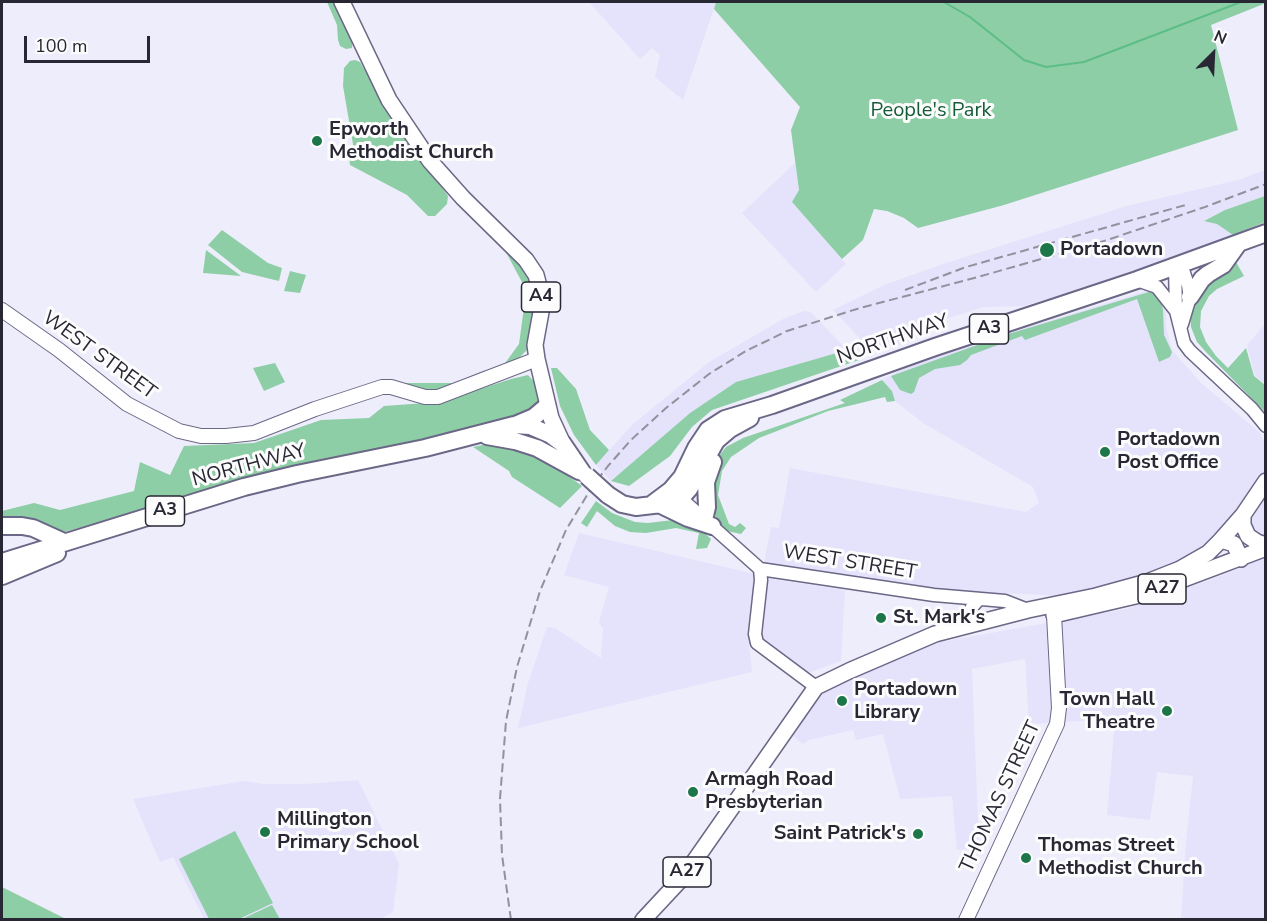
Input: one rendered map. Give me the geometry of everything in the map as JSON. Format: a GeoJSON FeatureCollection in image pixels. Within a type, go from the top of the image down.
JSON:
{"type":"FeatureCollection","features":[{"type":"Feature","properties":{"kind":"highway","name":"NORTHWAY"},"geometry":{"type":"LineString","coordinates":[[477,434],[515,441],[537,448],[584,474],[621,504],[636,507],[656,503],[676,494],[696,448],[708,430],[735,414],[767,408],[851,376],[1234,247],[1266,233]]}},
{"type":"Feature","properties":{"kind":"highway"},"geometry":{"type":"LineString","coordinates":[[1190,297],[1202,279],[1223,265],[1234,247]]}},
{"type":"Feature","properties":{"kind":"highway"},"geometry":{"type":"LineString","coordinates":[[514,425],[534,417],[547,406]]}},
{"type":"Feature","properties":{"kind":"highway"},"geometry":{"type":"LineString","coordinates":[[656,503],[688,518],[708,523],[706,482],[716,454],[727,443],[749,430],[767,408]]}},
{"type":"Feature","properties":{"kind":"highway","name":"NORTHWAY"},"geometry":{"type":"LineString","coordinates":[[2,561],[255,484],[514,425],[530,426],[556,434],[584,474]]}},
{"type":"Feature","properties":{"kind":"highway"},"geometry":{"type":"LineString","coordinates":[[2,526],[33,528],[64,542]]}},
{"type":"Feature","properties":{"kind":"highway"},"geometry":{"type":"LineString","coordinates":[[2,576],[49,558],[86,536]]}},
{"type":"Feature","properties":{"kind":"main road","name":"A4"},"geometry":{"type":"LineString","coordinates":[[342,2],[389,100],[430,161],[463,198],[526,260],[536,275],[540,290],[541,312],[536,345],[537,359],[547,406],[556,434]]}},
{"type":"Feature","properties":{"kind":"main road","name":"WEST STREET"},"geometry":{"type":"LineString","coordinates":[[2,310],[59,350],[127,404],[179,431],[201,436],[254,434],[315,409],[387,386],[425,397],[438,397],[537,359]]}},
{"type":"Feature","properties":{"kind":"main road"},"geometry":{"type":"LineString","coordinates":[[537,448],[556,434]]}},
{"type":"Feature","properties":{"kind":"main road","name":"A27"},"geometry":{"type":"LineString","coordinates":[[989,621],[1022,620],[1180,570],[1203,557],[1221,540],[1243,515],[1266,481]]}},
{"type":"Feature","properties":{"kind":"main road"},"geometry":{"type":"LineString","coordinates":[[1243,515],[1243,525],[1248,536],[1266,547]]}},
{"type":"Feature","properties":{"kind":"main road"},"geometry":{"type":"LineString","coordinates":[[1221,540],[1234,544],[1241,559]]}},
{"type":"Feature","properties":{"kind":"main road","name":"A27"},"geometry":{"type":"LineString","coordinates":[[643,920],[684,876],[816,687],[935,634],[1028,610],[1059,609],[1144,594],[1241,559],[1266,547]]}},
{"type":"Feature","properties":{"kind":"main road","name":"THOMAS STREET"},"geometry":{"type":"LineString","coordinates":[[966,920],[1057,724],[1059,609]]}},
{"type":"Feature","properties":{"kind":"street"},"geometry":{"type":"LineString","coordinates":[[1178,266],[1188,285],[1190,297],[1183,317],[1181,333]]}},
{"type":"Feature","properties":{"kind":"street"},"geometry":{"type":"LineString","coordinates":[[1178,266],[1176,310],[1184,343],[1252,409],[1266,426]]}},
{"type":"Feature","properties":{"kind":"street"},"geometry":{"type":"LineString","coordinates":[[1137,280],[1157,287],[1176,310]]}},
{"type":"Feature","properties":{"kind":"street"},"geometry":{"type":"LineString","coordinates":[[1252,409],[1266,418]]}},
{"type":"Feature","properties":{"kind":"street"},"geometry":{"type":"LineString","coordinates":[[676,494],[763,572],[756,613],[755,639],[757,643],[816,687]]}},
{"type":"Feature","properties":{"kind":"street","name":"WEST STREET"},"geometry":{"type":"LineString","coordinates":[[763,572],[934,595],[1005,601],[1028,610]]}},
{"type":"Feature","properties":{"kind":"street"},"geometry":{"type":"LineString","coordinates":[[971,625],[970,613],[978,600]]}},
{"type":"Feature","properties":{"kind":"shaded area"},"geometry":{"type":"Polygon","coordinates":[[[589,2],[716,2],[683,100],[655,77],[660,55],[652,48],[640,59],[589,2]]]}},
{"type":"Feature","properties":{"kind":"shaded area"},"geometry":{"type":"Polygon","coordinates":[[[795,163],[799,190],[792,202],[846,264],[816,292],[742,213],[795,163]]]}},
{"type":"Feature","properties":{"kind":"shaded area"},"geometry":{"type":"Polygon","coordinates":[[[1265,170],[1265,196],[1225,210],[1205,220],[1217,224],[1233,235],[1112,279],[1023,306],[984,307],[948,318],[904,344],[872,351],[833,310],[884,285],[940,265],[1127,206],[1238,180],[1265,170]]]}},
{"type":"Feature","properties":{"kind":"shaded area"},"geometry":{"type":"Polygon","coordinates":[[[1149,290],[1158,294],[1163,300],[1166,327],[1172,350],[1200,382],[1259,432],[1265,443],[1265,471],[1219,536],[1178,563],[1070,596],[948,591],[764,563],[771,527],[779,528],[790,468],[1026,512],[1039,503],[1033,487],[923,423],[895,401],[892,391],[882,380],[905,368],[980,342],[1149,290]]]}},
{"type":"Feature","properties":{"kind":"shaded area"},"geometry":{"type":"Polygon","coordinates":[[[804,311],[811,312],[847,350],[736,382],[690,413],[611,481],[596,465],[632,425],[709,362],[785,318],[804,311]]]}},
{"type":"Feature","properties":{"kind":"shaded area"},"geometry":{"type":"Polygon","coordinates":[[[1265,324],[1265,384],[1255,376],[1247,345],[1265,324]]]}},
{"type":"Feature","properties":{"kind":"shaded area"},"geometry":{"type":"Polygon","coordinates":[[[1265,493],[1265,539],[1253,535],[1249,523],[1265,493]]]}},
{"type":"Feature","properties":{"kind":"shaded area"},"geometry":{"type":"Polygon","coordinates":[[[579,533],[755,574],[748,635],[752,672],[518,728],[528,683],[547,627],[555,628],[601,658],[603,629],[599,622],[609,587],[564,575],[579,533]]]}},
{"type":"Feature","properties":{"kind":"shaded area"},"geometry":{"type":"Polygon","coordinates":[[[1265,558],[1265,919],[1181,919],[1193,776],[1157,772],[1150,820],[1107,815],[1115,719],[1029,724],[1025,659],[972,669],[979,848],[957,850],[952,796],[900,799],[883,734],[856,740],[853,730],[809,740],[803,744],[786,731],[816,687],[841,681],[940,642],[1126,609],[1265,558]]]}},
{"type":"Feature","properties":{"kind":"shaded area"},"geometry":{"type":"Polygon","coordinates":[[[764,578],[845,590],[841,661],[805,674],[757,634],[764,578]]]}},
{"type":"Feature","properties":{"kind":"shaded area","name":"Millington Primary School"},"geometry":{"type":"Polygon","coordinates":[[[358,780],[399,864],[393,912],[378,920],[204,919],[173,857],[160,862],[133,799],[244,781],[263,784],[305,784],[358,780]]]}},
{"type":"Feature","properties":{"kind":"green space"},"geometry":{"type":"Polygon","coordinates":[[[327,2],[336,2],[353,38],[352,48],[346,49],[340,46],[337,25],[327,2]]]}},
{"type":"Feature","properties":{"kind":"green space","name":"People's Park"},"geometry":{"type":"Polygon","coordinates":[[[716,2],[1266,3],[1211,25],[1238,130],[1004,205],[918,228],[904,218],[887,211],[874,209],[863,240],[842,259],[792,202],[799,190],[791,130],[800,107],[714,9],[716,2]]]}},
{"type":"Feature","properties":{"kind":"green space"},"geometry":{"type":"Polygon","coordinates":[[[350,61],[360,62],[396,123],[448,196],[447,204],[435,216],[428,216],[407,195],[350,165],[349,157],[353,144],[343,86],[344,68],[350,61]]]}},
{"type":"Feature","properties":{"kind":"green space"},"geometry":{"type":"Polygon","coordinates":[[[1265,196],[1265,222],[1233,235],[1217,224],[1204,221],[1225,210],[1265,196]]]}},
{"type":"Feature","properties":{"kind":"green space"},"geometry":{"type":"Polygon","coordinates":[[[222,230],[268,263],[282,268],[279,281],[242,272],[208,245],[222,230]]]}},
{"type":"Feature","properties":{"kind":"green space"},"geometry":{"type":"Polygon","coordinates":[[[501,243],[532,275],[538,295],[530,347],[519,358],[503,366],[519,344],[525,300],[523,284],[501,243]]]}},
{"type":"Feature","properties":{"kind":"green space"},"geometry":{"type":"Polygon","coordinates":[[[206,250],[241,276],[203,273],[206,250]]]}},
{"type":"Feature","properties":{"kind":"green space"},"geometry":{"type":"Polygon","coordinates":[[[1236,262],[1244,276],[1217,289],[1209,296],[1201,311],[1200,327],[1206,342],[1228,368],[1246,348],[1254,376],[1265,385],[1265,412],[1197,342],[1191,327],[1190,310],[1193,298],[1225,266],[1236,262]]]}},
{"type":"Feature","properties":{"kind":"green space"},"geometry":{"type":"Polygon","coordinates":[[[290,271],[306,275],[300,293],[284,291],[290,271]]]}},
{"type":"Feature","properties":{"kind":"green space"},"geometry":{"type":"Polygon","coordinates":[[[1149,292],[1154,293],[1161,300],[1164,335],[1172,352],[1170,357],[1159,362],[1137,299],[1025,340],[1022,336],[971,355],[960,365],[935,369],[919,378],[911,394],[900,390],[891,376],[1005,335],[1149,292]]]}},
{"type":"Feature","properties":{"kind":"green space"},"geometry":{"type":"Polygon","coordinates":[[[847,350],[859,360],[712,410],[692,427],[670,456],[629,486],[611,481],[690,413],[736,382],[847,350]]]}},
{"type":"Feature","properties":{"kind":"green space"},"geometry":{"type":"Polygon","coordinates":[[[275,363],[285,382],[264,391],[253,368],[275,363]]]}},
{"type":"Feature","properties":{"kind":"green space"},"geometry":{"type":"Polygon","coordinates":[[[551,368],[557,368],[576,389],[590,430],[609,450],[596,465],[574,435],[560,406],[551,368]]]}},
{"type":"Feature","properties":{"kind":"green space"},"geometry":{"type":"Polygon","coordinates":[[[485,370],[472,381],[434,392],[395,383],[455,383],[485,370]]]}},
{"type":"Feature","properties":{"kind":"green space"},"geometry":{"type":"Polygon","coordinates":[[[528,375],[538,386],[540,401],[514,421],[315,464],[60,533],[2,520],[2,511],[34,503],[60,510],[134,491],[140,462],[170,475],[184,446],[254,443],[321,420],[369,418],[384,406],[440,402],[528,375]]]}},
{"type":"Feature","properties":{"kind":"green space"},"geometry":{"type":"Polygon","coordinates":[[[882,380],[892,391],[895,401],[887,402],[885,397],[828,411],[759,438],[731,457],[722,471],[718,495],[729,524],[735,527],[740,523],[746,528],[741,534],[727,531],[721,526],[711,507],[715,461],[726,447],[743,438],[845,403],[840,400],[882,380]]]}},
{"type":"Feature","properties":{"kind":"green space"},"geometry":{"type":"Polygon","coordinates":[[[498,442],[543,457],[582,486],[560,508],[512,477],[509,471],[473,447],[498,442]]]}},
{"type":"Feature","properties":{"kind":"green space"},"geometry":{"type":"Polygon","coordinates":[[[596,501],[612,513],[635,522],[673,520],[702,531],[711,539],[707,548],[696,549],[699,533],[676,528],[646,533],[630,532],[615,526],[597,511],[587,527],[581,523],[596,501]]]}},
{"type":"Feature","properties":{"kind":"green space"},"geometry":{"type":"Polygon","coordinates":[[[235,831],[273,903],[239,919],[209,919],[179,859],[235,831]]]}},
{"type":"Feature","properties":{"kind":"green space"},"geometry":{"type":"Polygon","coordinates":[[[2,887],[66,919],[2,919],[2,887]]]}},
{"type":"Feature","properties":{"kind":"green space"},"geometry":{"type":"Polygon","coordinates":[[[272,905],[280,919],[242,919],[272,905]]]}},
{"type":"Feature","properties":{"kind":"waterway"},"geometry":{"type":"LineString","coordinates":[[944,2],[970,17],[1024,60],[1046,67],[1084,62],[1241,2]]}},
{"type":"Feature","properties":{"kind":"railway"},"geometry":{"type":"LineString","coordinates":[[511,920],[502,855],[500,799],[506,721],[517,667],[540,591],[566,530],[592,487],[631,440],[666,408],[709,374],[746,351],[787,331],[860,308],[1104,241],[1266,184]]}},
{"type":"Feature","properties":{"kind":"railway"},"geometry":{"type":"LineString","coordinates":[[905,290],[966,267],[1189,204]]}},
{"type":"Feature","properties":{"kind":"place","name":"Epworth Methodist Church"},"geometry":{"type":"Point","coordinates":[317,141]}},
{"type":"Feature","properties":{"kind":"place","name":"Portadown"},"geometry":{"type":"Point","coordinates":[1047,250]}},
{"type":"Feature","properties":{"kind":"place","name":"Portadown Post Office"},"geometry":{"type":"Point","coordinates":[1105,452]}},
{"type":"Feature","properties":{"kind":"place","name":"St. Mark's"},"geometry":{"type":"Point","coordinates":[881,618]}},
{"type":"Feature","properties":{"kind":"place","name":"Portadown Library"},"geometry":{"type":"Point","coordinates":[842,701]}},
{"type":"Feature","properties":{"kind":"place","name":"Town Hall Theatre"},"geometry":{"type":"Point","coordinates":[1167,711]}},
{"type":"Feature","properties":{"kind":"place","name":"Armagh Road Presbyterian"},"geometry":{"type":"Point","coordinates":[693,792]}},
{"type":"Feature","properties":{"kind":"place","name":"Millington Primary School"},"geometry":{"type":"Point","coordinates":[265,832]}},
{"type":"Feature","properties":{"kind":"place","name":"Saint Patrick's"},"geometry":{"type":"Point","coordinates":[918,834]}},
{"type":"Feature","properties":{"kind":"place","name":"Thomas Street Methodist Church"},"geometry":{"type":"Point","coordinates":[1026,858]}}]}
